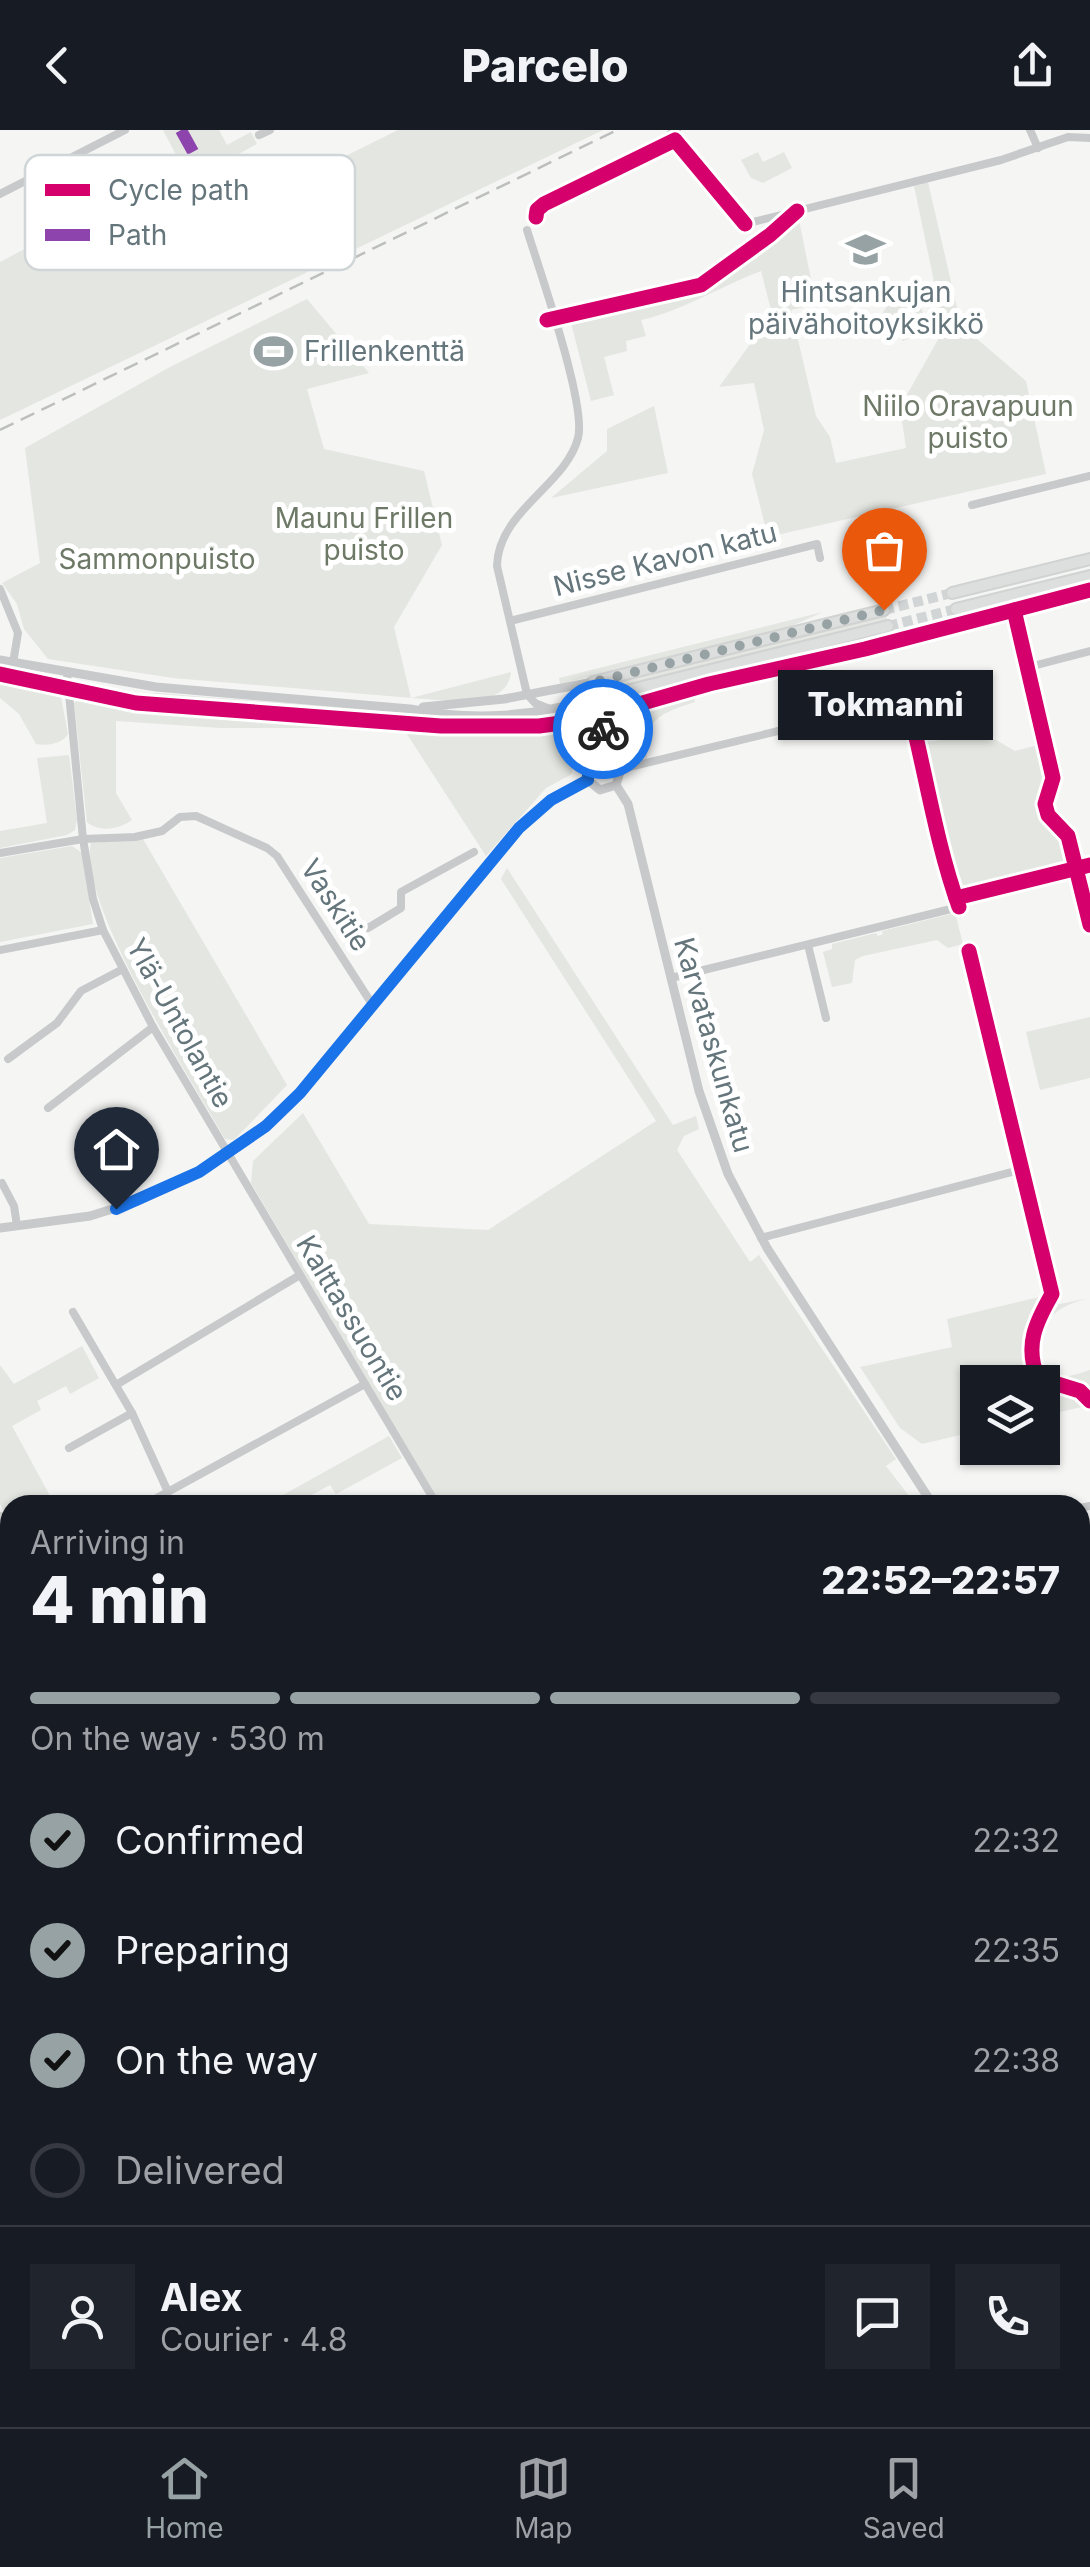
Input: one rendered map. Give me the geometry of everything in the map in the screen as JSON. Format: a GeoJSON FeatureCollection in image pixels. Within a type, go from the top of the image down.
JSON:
{"type":"FeatureCollection","features":[{"type":"Feature","properties":{"kind":"main road"},"geometry":{"type":"LineString","coordinates":[[952,593],[1090,559]]}},
{"type":"Feature","properties":{"kind":"main road"},"geometry":{"type":"LineString","coordinates":[[956,609],[1090,576]]}},
{"type":"Feature","properties":{"kind":"main road"},"geometry":{"type":"LineString","coordinates":[[594,682],[884,610]]}},
{"type":"Feature","properties":{"kind":"main road"},"geometry":{"type":"LineString","coordinates":[[598,698],[888,626]]}},
{"type":"Feature","properties":{"kind":"street"},"geometry":{"type":"LineString","coordinates":[[76,155],[125,130]]}},
{"type":"Feature","properties":{"kind":"street"},"geometry":{"type":"LineString","coordinates":[[259,135],[270,130]]}},
{"type":"Feature","properties":{"kind":"street"},"geometry":{"type":"LineString","coordinates":[[1030,130],[1038,148]]}},
{"type":"Feature","properties":{"kind":"street"},"geometry":{"type":"LineString","coordinates":[[745,224],[1038,148],[1068,136],[1090,138]]}},
{"type":"Feature","properties":{"kind":"street"},"geometry":{"type":"LineString","coordinates":[[0,194],[25,181]]}},
{"type":"Feature","properties":{"kind":"street"},"geometry":{"type":"LineString","coordinates":[[528,230],[563,350],[580,430],[571,455],[502,540],[497,566],[527,694],[535,703],[553,710]]}},
{"type":"Feature","properties":{"kind":"street"},"geometry":{"type":"LineString","coordinates":[[972,505],[1090,476]]}},
{"type":"Feature","properties":{"kind":"street","name":"Nisse Kavon katu"},"geometry":{"type":"LineString","coordinates":[[510,621],[817,544],[820,558]]}},
{"type":"Feature","properties":{"kind":"street"},"geometry":{"type":"LineString","coordinates":[[0,589],[18,632],[13,663]]}},
{"type":"Feature","properties":{"kind":"street"},"geometry":{"type":"LineString","coordinates":[[1028,667],[1090,652]]}},
{"type":"Feature","properties":{"kind":"street"},"geometry":{"type":"LineString","coordinates":[[0,660],[156,687],[410,709],[440,715],[505,716],[553,710],[598,698]]}},
{"type":"Feature","properties":{"kind":"street","name":"Ylä-Untolantie"},"geometry":{"type":"LineString","coordinates":[[67,674],[83,839],[93,899],[103,930],[121,970],[228,1154]]}},
{"type":"Feature","properties":{"kind":"street"},"geometry":{"type":"LineString","coordinates":[[410,709],[594,682],[605,755]]}},
{"type":"Feature","properties":{"kind":"street"},"geometry":{"type":"LineString","coordinates":[[505,716],[527,694]]}},
{"type":"Feature","properties":{"kind":"street"},"geometry":{"type":"LineString","coordinates":[[621,769],[907,700]]}},
{"type":"Feature","properties":{"kind":"street"},"geometry":{"type":"LineString","coordinates":[[595,757],[616,759],[621,769],[616,785],[600,790],[588,780],[588,764],[595,757]]}},
{"type":"Feature","properties":{"kind":"street"},"geometry":{"type":"LineString","coordinates":[[0,1228],[116,1209],[174,1186],[266,1126],[300,1093],[519,828],[551,800],[588,780]]}},
{"type":"Feature","properties":{"kind":"street","name":"Karvataskunkatu"},"geometry":{"type":"LineString","coordinates":[[616,785],[628,804],[714,1142],[732,1185],[761,1238],[927,1495]]}},
{"type":"Feature","properties":{"kind":"street","name":"Vaskitie"},"geometry":{"type":"LineString","coordinates":[[0,852],[83,839],[136,837],[162,832],[180,816],[196,816],[267,848],[284,864],[372,1004]]}},
{"type":"Feature","properties":{"kind":"street"},"geometry":{"type":"LineString","coordinates":[[368,928],[401,908],[401,892],[474,852]]}},
{"type":"Feature","properties":{"kind":"street"},"geometry":{"type":"LineString","coordinates":[[671,978],[959,907]]}},
{"type":"Feature","properties":{"kind":"street"},"geometry":{"type":"LineString","coordinates":[[0,950],[103,930]]}},
{"type":"Feature","properties":{"kind":"street"},"geometry":{"type":"LineString","coordinates":[[808,945],[826,1018]]}},
{"type":"Feature","properties":{"kind":"street"},"geometry":{"type":"LineString","coordinates":[[8,1059],[57,1022],[82,991],[121,970]]}},
{"type":"Feature","properties":{"kind":"street"},"geometry":{"type":"LineString","coordinates":[[48,1108],[153,1027]]}},
{"type":"Feature","properties":{"kind":"street","name":"Kalttassuontie"},"geometry":{"type":"LineString","coordinates":[[228,1154],[430,1495]]}},
{"type":"Feature","properties":{"kind":"street"},"geometry":{"type":"LineString","coordinates":[[761,1238],[1023,1169]]}},
{"type":"Feature","properties":{"kind":"street"},"geometry":{"type":"LineString","coordinates":[[2,1183],[14,1206],[17,1226]]}},
{"type":"Feature","properties":{"kind":"street"},"geometry":{"type":"LineString","coordinates":[[116,1386],[300,1275]]}},
{"type":"Feature","properties":{"kind":"street"},"geometry":{"type":"LineString","coordinates":[[73,1312],[132,1413],[168,1492]]}},
{"type":"Feature","properties":{"kind":"street"},"geometry":{"type":"LineString","coordinates":[[162,1495],[365,1384]]}},
{"type":"Feature","properties":{"kind":"street"},"geometry":{"type":"LineString","coordinates":[[69,1448],[132,1413]]}},
{"type":"Feature","properties":{"kind":"green space"},"geometry":{"type":"Polygon","coordinates":[[[163,130],[219,130],[227,145],[251,132],[257,144],[237,155],[176,155],[163,130]]]}},
{"type":"Feature","properties":{"kind":"green space"},"geometry":{"type":"Polygon","coordinates":[[[398,130],[603,130],[355,249],[355,155],[348,155],[398,130]]]}},
{"type":"Feature","properties":{"kind":"green space"},"geometry":{"type":"Polygon","coordinates":[[[758,152],[763,162],[784,152],[792,168],[763,183],[751,178],[741,160],[758,152]]]}},
{"type":"Feature","properties":{"kind":"green space","name":"Niilo Oravapuun puisto"},"geometry":{"type":"Polygon","coordinates":[[[928,182],[961,325],[1026,381],[1046,474],[768,537],[752,474],[764,430],[754,383],[719,387],[772,314],[761,271],[671,311],[641,320],[646,336],[626,341],[627,351],[604,357],[614,395],[591,401],[570,319],[706,285],[799,220],[816,304],[791,310],[816,416],[830,437],[836,463],[906,448],[900,407],[944,329],[914,186],[928,182]]]}},
{"type":"Feature","properties":{"kind":"green space"},"geometry":{"type":"Polygon","coordinates":[[[25,249],[25,270],[312,270],[0,420],[0,262],[25,249]]]}},
{"type":"Feature","properties":{"kind":"green space"},"geometry":{"type":"Polygon","coordinates":[[[914,288],[929,330],[903,341],[898,332],[882,335],[880,321],[887,306],[914,288]]]}},
{"type":"Feature","properties":{"kind":"green space","name":"Sammonpuisto"},"geometry":{"type":"Polygon","coordinates":[[[307,299],[369,373],[307,389],[324,449],[424,471],[442,545],[394,627],[411,698],[173,678],[48,659],[24,629],[17,604],[2,583],[40,563],[25,448],[170,367],[307,299]]]}},
{"type":"Feature","properties":{"kind":"green space"},"geometry":{"type":"Polygon","coordinates":[[[654,406],[668,473],[551,498],[607,451],[607,429],[654,406]]]}},
{"type":"Feature","properties":{"kind":"green space"},"geometry":{"type":"Polygon","coordinates":[[[823,612],[787,628],[560,684],[559,678],[823,612]]]}},
{"type":"Feature","properties":{"kind":"green space"},"geometry":{"type":"Polygon","coordinates":[[[886,615],[887,620],[611,689],[619,681],[886,615]]]}},
{"type":"Feature","properties":{"kind":"green space"},"geometry":{"type":"Polygon","coordinates":[[[823,651],[824,655],[689,689],[688,686],[754,663],[823,651]]]}},
{"type":"Feature","properties":{"kind":"green space"},"geometry":{"type":"Polygon","coordinates":[[[511,672],[501,691],[482,699],[411,698],[511,672]]]}},
{"type":"Feature","properties":{"kind":"green space"},"geometry":{"type":"Polygon","coordinates":[[[0,676],[60,692],[68,734],[54,744],[36,744],[19,714],[0,698],[0,676]]]}},
{"type":"Feature","properties":{"kind":"green space"},"geometry":{"type":"Polygon","coordinates":[[[77,687],[132,695],[157,693],[489,719],[561,714],[563,720],[535,724],[441,723],[145,701],[75,690],[77,687]]]}},
{"type":"Feature","properties":{"kind":"green space"},"geometry":{"type":"Polygon","coordinates":[[[692,692],[695,702],[672,710],[651,726],[647,758],[635,762],[625,722],[627,711],[692,692]]]}},
{"type":"Feature","properties":{"kind":"green space"},"geometry":{"type":"Polygon","coordinates":[[[79,698],[186,711],[394,727],[496,730],[563,726],[573,744],[572,774],[546,788],[486,856],[403,728],[221,728],[116,721],[116,793],[132,820],[103,829],[87,822],[74,703],[79,698]]]}},
{"type":"Feature","properties":{"kind":"green space"},"geometry":{"type":"Polygon","coordinates":[[[977,734],[1015,751],[1042,744],[1048,770],[1042,808],[1066,840],[1072,867],[957,893],[922,743],[977,734]]]}},
{"type":"Feature","properties":{"kind":"green space"},"geometry":{"type":"Polygon","coordinates":[[[69,755],[75,830],[0,848],[0,831],[47,823],[37,758],[69,755]]]}},
{"type":"Feature","properties":{"kind":"green space"},"geometry":{"type":"Polygon","coordinates":[[[143,839],[287,1085],[234,1140],[225,1139],[165,1036],[118,947],[101,905],[91,870],[91,843],[143,839]]]}},
{"type":"Feature","properties":{"kind":"green space"},"geometry":{"type":"Polygon","coordinates":[[[72,846],[82,853],[93,924],[0,942],[0,858],[72,846]]]}},
{"type":"Feature","properties":{"kind":"green space"},"geometry":{"type":"Polygon","coordinates":[[[507,868],[673,1125],[696,1116],[699,1129],[684,1136],[677,1150],[750,1262],[759,1255],[896,1459],[886,1466],[908,1495],[435,1495],[251,1183],[253,1161],[303,1113],[369,1224],[488,1230],[656,1121],[501,879],[507,868]]]}},
{"type":"Feature","properties":{"kind":"green space"},"geometry":{"type":"Polygon","coordinates":[[[955,913],[963,944],[948,948],[937,940],[863,956],[855,960],[852,983],[832,987],[823,952],[832,949],[832,944],[876,933],[878,936],[882,931],[955,913]]]}},
{"type":"Feature","properties":{"kind":"green space"},"geometry":{"type":"Polygon","coordinates":[[[1090,1017],[1090,1078],[1040,1090],[1026,1032],[1090,1017]]]}},
{"type":"Feature","properties":{"kind":"green space"},"geometry":{"type":"Polygon","coordinates":[[[1052,1294],[1055,1305],[1090,1298],[1063,1307],[1046,1323],[1037,1344],[1038,1365],[960,1365],[960,1435],[922,1444],[900,1428],[860,1367],[952,1347],[947,1319],[1052,1294]]]}},
{"type":"Feature","properties":{"kind":"green space"},"geometry":{"type":"Polygon","coordinates":[[[82,1346],[99,1378],[70,1394],[66,1386],[37,1401],[41,1410],[12,1426],[50,1495],[0,1495],[0,1365],[14,1384],[82,1346]]]}},
{"type":"Feature","properties":{"kind":"green space"},"geometry":{"type":"Polygon","coordinates":[[[1090,1370],[1090,1405],[1060,1412],[1060,1377],[1090,1370]]]}},
{"type":"Feature","properties":{"kind":"green space"},"geometry":{"type":"Polygon","coordinates":[[[389,1436],[402,1458],[336,1494],[330,1485],[312,1495],[283,1495],[389,1436]]]}},
{"type":"Feature","properties":{"kind":"tunnel"},"geometry":{"type":"LineString","coordinates":[[884,610],[952,593]]}},
{"type":"Feature","properties":{"kind":"tunnel"},"geometry":{"type":"LineString","coordinates":[[888,626],[956,609]]}},
{"type":"Feature","properties":{"kind":"railway"},"geometry":{"type":"LineString","coordinates":[[355,257],[617,130]]}},
{"type":"Feature","properties":{"kind":"railway"},"geometry":{"type":"LineString","coordinates":[[0,430],[329,270]]}},
{"type":"Feature","properties":{"kind":"marked path"},"geometry":{"type":"LineString","coordinates":[[181,130],[195,155]]}},
{"type":"Feature","properties":{"kind":"cycle path"},"geometry":{"type":"LineString","coordinates":[[536,217],[544,204],[675,140],[745,224]]}},
{"type":"Feature","properties":{"kind":"cycle path"},"geometry":{"type":"LineString","coordinates":[[547,320],[701,285],[797,211]]}},
{"type":"Feature","properties":{"kind":"cycle path"},"geometry":{"type":"LineString","coordinates":[[0,674],[136,703],[441,726],[539,726],[583,720],[709,684],[865,649],[1090,590]]}},
{"type":"Feature","properties":{"kind":"cycle path"},"geometry":{"type":"LineString","coordinates":[[1014,610],[1053,778],[1045,804],[1048,815],[1068,836],[1090,925]]}},
{"type":"Feature","properties":{"kind":"cycle path"},"geometry":{"type":"LineString","coordinates":[[907,700],[959,907]]}},
{"type":"Feature","properties":{"kind":"cycle path"},"geometry":{"type":"LineString","coordinates":[[956,898],[1090,865]]}},
{"type":"Feature","properties":{"kind":"cycle path"},"geometry":{"type":"LineString","coordinates":[[969,951],[1052,1294],[1034,1334],[1034,1366],[1038,1378],[1080,1391],[1090,1401]]}},
{"type":"Feature","properties":{"kind":"way so far"},"geometry":{"type":"LineString","coordinates":[[603,729],[594,682],[884,610]]}},
{"type":"Feature","properties":{"kind":"place","name":"Hintsankujan päivähoitoyksikkö"},"geometry":{"type":"Point","coordinates":[866,249]}},
{"type":"Feature","properties":{"kind":"place","name":"Frillenkenttä"},"geometry":{"type":"Point","coordinates":[274,351]}},
{"type":"Feature","properties":{"kind":"place","name":"Tokmanni"},"geometry":{"type":"Point","coordinates":[884,610]}},
{"type":"Feature","properties":{"kind":"route"},"geometry":{"type":"LineString","coordinates":[[116,1209],[199,1172],[266,1126],[300,1093],[519,828],[551,800],[588,780],[588,764],[605,755],[603,729]]}},
{"type":"Feature","properties":{"kind":"park label","name":"Maunu Frillen puisto"},"geometry":{"type":"Point","coordinates":[364,534]}}]}
